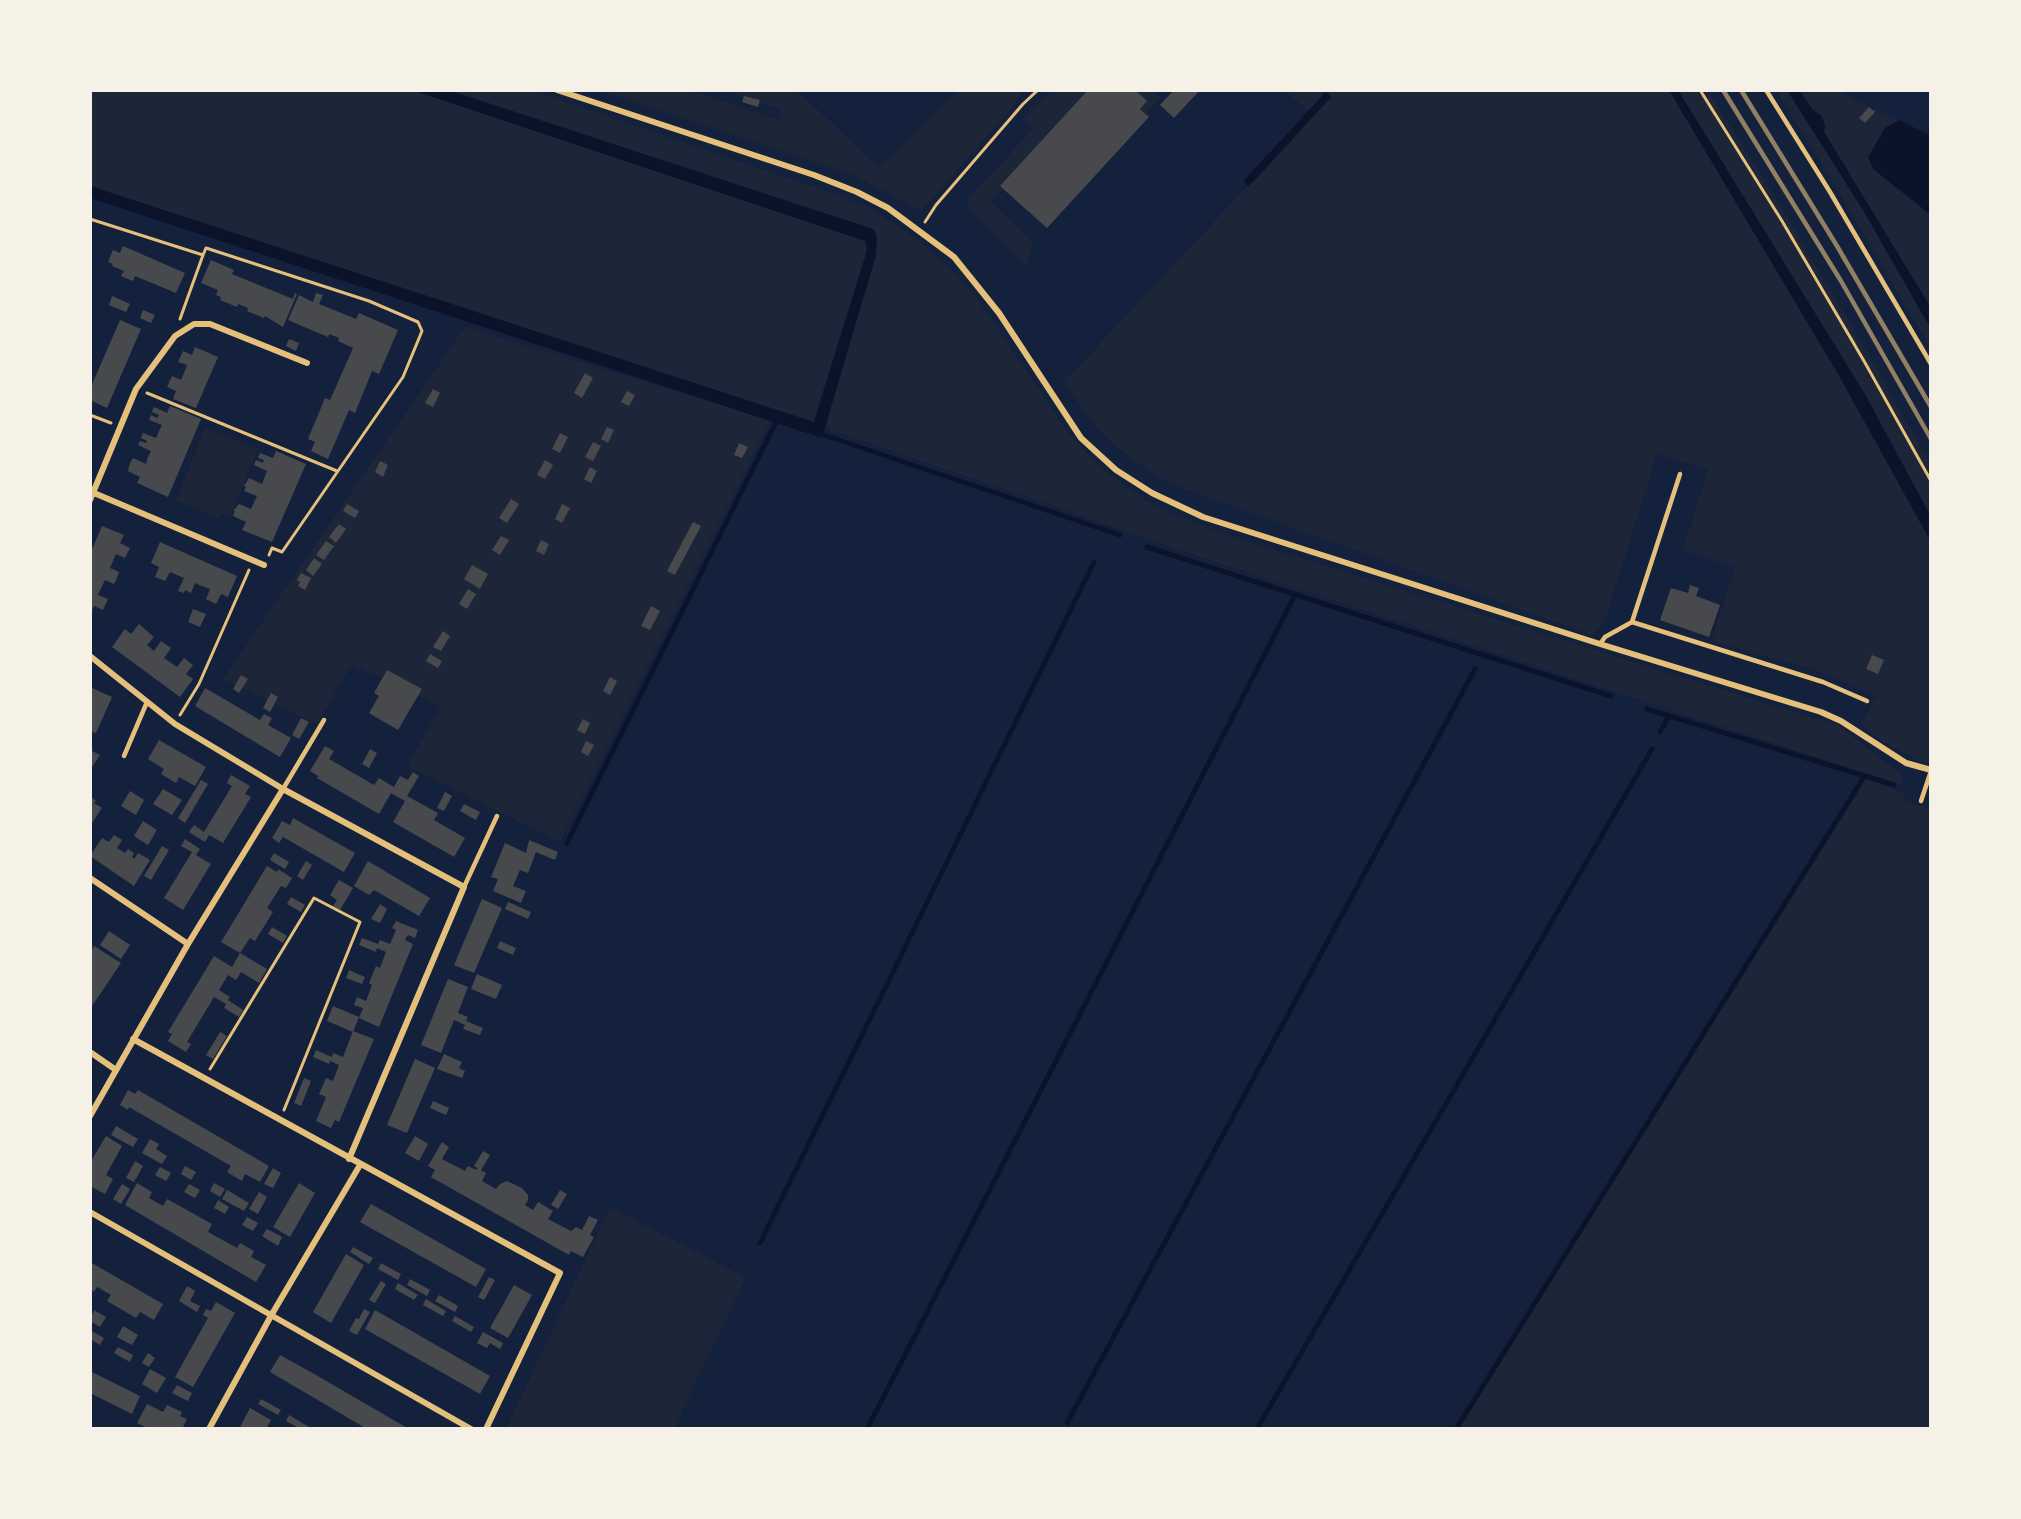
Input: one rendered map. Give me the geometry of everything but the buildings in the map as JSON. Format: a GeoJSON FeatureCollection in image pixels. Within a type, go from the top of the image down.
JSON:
{"type":"FeatureCollection","features":[{"type":"Feature","properties":{"kind":"street"},"geometry":{"type":"LineString","coordinates":[[557,90],[814,175],[857,192],[888,208],[954,257],[980,287],[999,314],[1081,438],[1116,470],[1152,493],[1203,517],[1821,712],[1841,721],[1906,763],[1931,770]]}},
{"type":"Feature","properties":{"kind":"street"},"geometry":{"type":"LineString","coordinates":[[90,500],[136,389],[175,336],[194,324],[210,324],[308,363]]}},
{"type":"Feature","properties":{"kind":"street"},"geometry":{"type":"LineString","coordinates":[[93,493],[264,565]]}},
{"type":"Feature","properties":{"kind":"street"},"geometry":{"type":"LineString","coordinates":[[90,656],[175,724],[283,789],[464,887],[349,1159]]}},
{"type":"Feature","properties":{"kind":"street"},"geometry":{"type":"LineString","coordinates":[[90,1116],[188,944],[283,789]]}},
{"type":"Feature","properties":{"kind":"street"},"geometry":{"type":"LineString","coordinates":[[90,878],[188,944]]}},
{"type":"Feature","properties":{"kind":"street"},"geometry":{"type":"LineString","coordinates":[[134,1039],[560,1273],[486,1429]]}},
{"type":"Feature","properties":{"kind":"street"},"geometry":{"type":"LineString","coordinates":[[90,1053],[116,1070]]}},
{"type":"Feature","properties":{"kind":"street"},"geometry":{"type":"LineString","coordinates":[[209,1429],[272,1314],[360,1165]]}},
{"type":"Feature","properties":{"kind":"street"},"geometry":{"type":"LineString","coordinates":[[90,1212],[471,1429]]}},
{"type":"Feature","properties":{"kind":"lane"},"geometry":{"type":"LineString","coordinates":[[1766,90],[1830,192],[1931,364]]}},
{"type":"Feature","properties":{"kind":"lane"},"geometry":{"type":"LineString","coordinates":[[1600,644],[1605,637],[1632,622],[1680,474]]}},
{"type":"Feature","properties":{"kind":"lane"},"geometry":{"type":"LineString","coordinates":[[1632,622],[1823,682],[1867,701]]}},
{"type":"Feature","properties":{"kind":"lane"},"geometry":{"type":"LineString","coordinates":[[124,756],[147,702]]}},
{"type":"Feature","properties":{"kind":"lane"},"geometry":{"type":"LineString","coordinates":[[283,789],[324,720]]}},
{"type":"Feature","properties":{"kind":"lane"},"geometry":{"type":"LineString","coordinates":[[1921,801],[1931,770]]}},
{"type":"Feature","properties":{"kind":"lane"},"geometry":{"type":"LineString","coordinates":[[464,887],[497,816]]}},
{"type":"Feature","properties":{"kind":"path"},"geometry":{"type":"LineString","coordinates":[[918,230],[1016,112],[1038,90]]}},
{"type":"Feature","properties":{"kind":"path"},"geometry":{"type":"LineString","coordinates":[[1700,90],[1782,221],[1931,481]]}},
{"type":"Feature","properties":{"kind":"path"},"geometry":{"type":"LineString","coordinates":[[90,219],[203,255]]}},
{"type":"Feature","properties":{"kind":"path"},"geometry":{"type":"LineString","coordinates":[[175,336],[183,306],[206,248],[369,301],[418,322],[422,331],[403,377],[282,552],[272,548],[261,573],[250,567],[200,684],[175,724]]}},
{"type":"Feature","properties":{"kind":"path"},"geometry":{"type":"LineString","coordinates":[[136,389],[337,471]]}},
{"type":"Feature","properties":{"kind":"path"},"geometry":{"type":"LineString","coordinates":[[90,415],[120,428]]}},
{"type":"Feature","properties":{"kind":"path"},"geometry":{"type":"LineString","coordinates":[[204,1078],[314,898],[360,922],[280,1120]]}},
{"type":"Feature","properties":{"kind":"shaded area"},"geometry":{"type":"Polygon","coordinates":[[[90,90],[412,90],[865,241],[867,247],[865,257],[813,422],[90,186],[90,90]]]}},
{"type":"Feature","properties":{"kind":"shaded area"},"geometry":{"type":"Polygon","coordinates":[[[412,90],[448,90],[873,229],[877,236],[876,255],[822,438],[90,198],[90,186],[814,422],[865,257],[867,247],[865,241],[412,90]]]}},
{"type":"Feature","properties":{"kind":"shaded area"},"geometry":{"type":"Polygon","coordinates":[[[448,90],[531,90],[826,191],[869,208],[909,233],[946,264],[975,295],[1069,434],[1102,469],[1150,503],[1194,523],[1265,547],[1839,726],[1901,774],[1902,785],[1216,562],[831,430],[826,422],[876,255],[873,229],[448,90]]]}},
{"type":"Feature","properties":{"kind":"shaded area"},"geometry":{"type":"Polygon","coordinates":[[[597,90],[688,90],[778,120],[781,109],[724,90],[797,90],[879,168],[958,90],[1024,90],[1010,110],[921,211],[855,176],[597,90]]]}},
{"type":"Feature","properties":{"kind":"shaded area"},"geometry":{"type":"Polygon","coordinates":[[[1053,90],[1153,90],[1161,98],[1051,219],[1010,183],[990,201],[1033,243],[1026,266],[969,208],[966,201],[1033,129],[1023,120],[1053,90]]]}},
{"type":"Feature","properties":{"kind":"shaded area"},"geometry":{"type":"Polygon","coordinates":[[[1284,90],[1669,90],[1838,374],[1931,542],[1931,765],[1920,762],[1887,744],[1861,725],[1877,696],[1813,669],[1711,641],[1735,568],[1683,550],[1708,470],[1657,454],[1606,617],[1603,625],[1592,635],[1171,484],[1136,462],[1105,437],[1082,409],[1065,381],[1331,97],[1325,92],[1308,111],[1284,90]]]}},
{"type":"Feature","properties":{"kind":"shaded area"},"geometry":{"type":"Polygon","coordinates":[[[1669,90],[1678,90],[1866,396],[1931,517],[1931,542],[1838,374],[1669,90]]]}},
{"type":"Feature","properties":{"kind":"shaded area"},"geometry":{"type":"Polygon","coordinates":[[[1678,90],[1708,90],[1788,218],[1871,358],[1931,466],[1931,517],[1866,396],[1678,90]]]}},
{"type":"Feature","properties":{"kind":"shaded area"},"geometry":{"type":"Polygon","coordinates":[[[1776,90],[1787,90],[1863,210],[1931,329],[1931,349],[1836,187],[1776,90]]]}},
{"type":"Feature","properties":{"kind":"shaded area"},"geometry":{"type":"Polygon","coordinates":[[[1787,90],[1799,90],[1813,110],[1821,115],[1825,125],[1824,132],[1931,308],[1931,329],[1863,210],[1787,90]]]}},
{"type":"Feature","properties":{"kind":"shaded area"},"geometry":{"type":"Polygon","coordinates":[[[1799,90],[1841,90],[1854,100],[1899,120],[1885,128],[1873,169],[1931,215],[1931,308],[1824,132],[1821,115],[1813,110],[1799,90]]]}},
{"type":"Feature","properties":{"kind":"shaded area"},"geometry":{"type":"Polygon","coordinates":[[[1326,92],[1331,97],[1248,186],[1244,180],[1326,92]]]}},
{"type":"Feature","properties":{"kind":"shaded area"},"geometry":{"type":"Polygon","coordinates":[[[1899,120],[1931,136],[1931,215],[1873,169],[1868,157],[1885,128],[1899,120]]]}},
{"type":"Feature","properties":{"kind":"shaded area"},"geometry":{"type":"Polygon","coordinates":[[[465,327],[771,420],[560,842],[407,766],[441,707],[352,664],[317,724],[223,679],[465,327]]]}},
{"type":"Feature","properties":{"kind":"shaded area"},"geometry":{"type":"Polygon","coordinates":[[[205,428],[258,449],[230,517],[221,514],[219,518],[176,501],[205,428]]]}},
{"type":"Feature","properties":{"kind":"shaded area"},"geometry":{"type":"Polygon","coordinates":[[[1869,779],[1906,795],[1904,801],[1931,810],[1931,1429],[1459,1429],[1866,780],[1869,779]]]}},
{"type":"Feature","properties":{"kind":"shaded area"},"geometry":{"type":"Polygon","coordinates":[[[610,1207],[746,1278],[673,1429],[506,1429],[610,1207]]]}},
{"type":"Feature","properties":{"kind":"waterway"},"geometry":{"type":"LineString","coordinates":[[567,843],[775,424]]}},
{"type":"Feature","properties":{"kind":"waterway"},"geometry":{"type":"LineString","coordinates":[[818,433],[1120,535]]}},
{"type":"Feature","properties":{"kind":"waterway"},"geometry":{"type":"LineString","coordinates":[[1147,547],[1611,696]]}},
{"type":"Feature","properties":{"kind":"waterway"},"geometry":{"type":"LineString","coordinates":[[760,1243],[1094,562]]}},
{"type":"Feature","properties":{"kind":"waterway"},"geometry":{"type":"LineString","coordinates":[[867,1429],[1293,599]]}},
{"type":"Feature","properties":{"kind":"waterway"},"geometry":{"type":"LineString","coordinates":[[1067,1423],[1475,669]]}},
{"type":"Feature","properties":{"kind":"waterway"},"geometry":{"type":"LineString","coordinates":[[1647,709],[1894,785]]}},
{"type":"Feature","properties":{"kind":"waterway"},"geometry":{"type":"LineString","coordinates":[[1660,732],[1669,716]]}},
{"type":"Feature","properties":{"kind":"waterway"},"geometry":{"type":"LineString","coordinates":[[1257,1429],[1652,749]]}},
{"type":"Feature","properties":{"kind":"waterway"},"geometry":{"type":"LineString","coordinates":[[1456,1429],[1862,780]]}},
{"type":"Feature","properties":{"kind":"railway"},"geometry":{"type":"LineString","coordinates":[[1723,90],[1841,281],[1931,439]]}},
{"type":"Feature","properties":{"kind":"railway"},"geometry":{"type":"LineString","coordinates":[[1741,90],[1837,246],[1931,407]]}}]}
